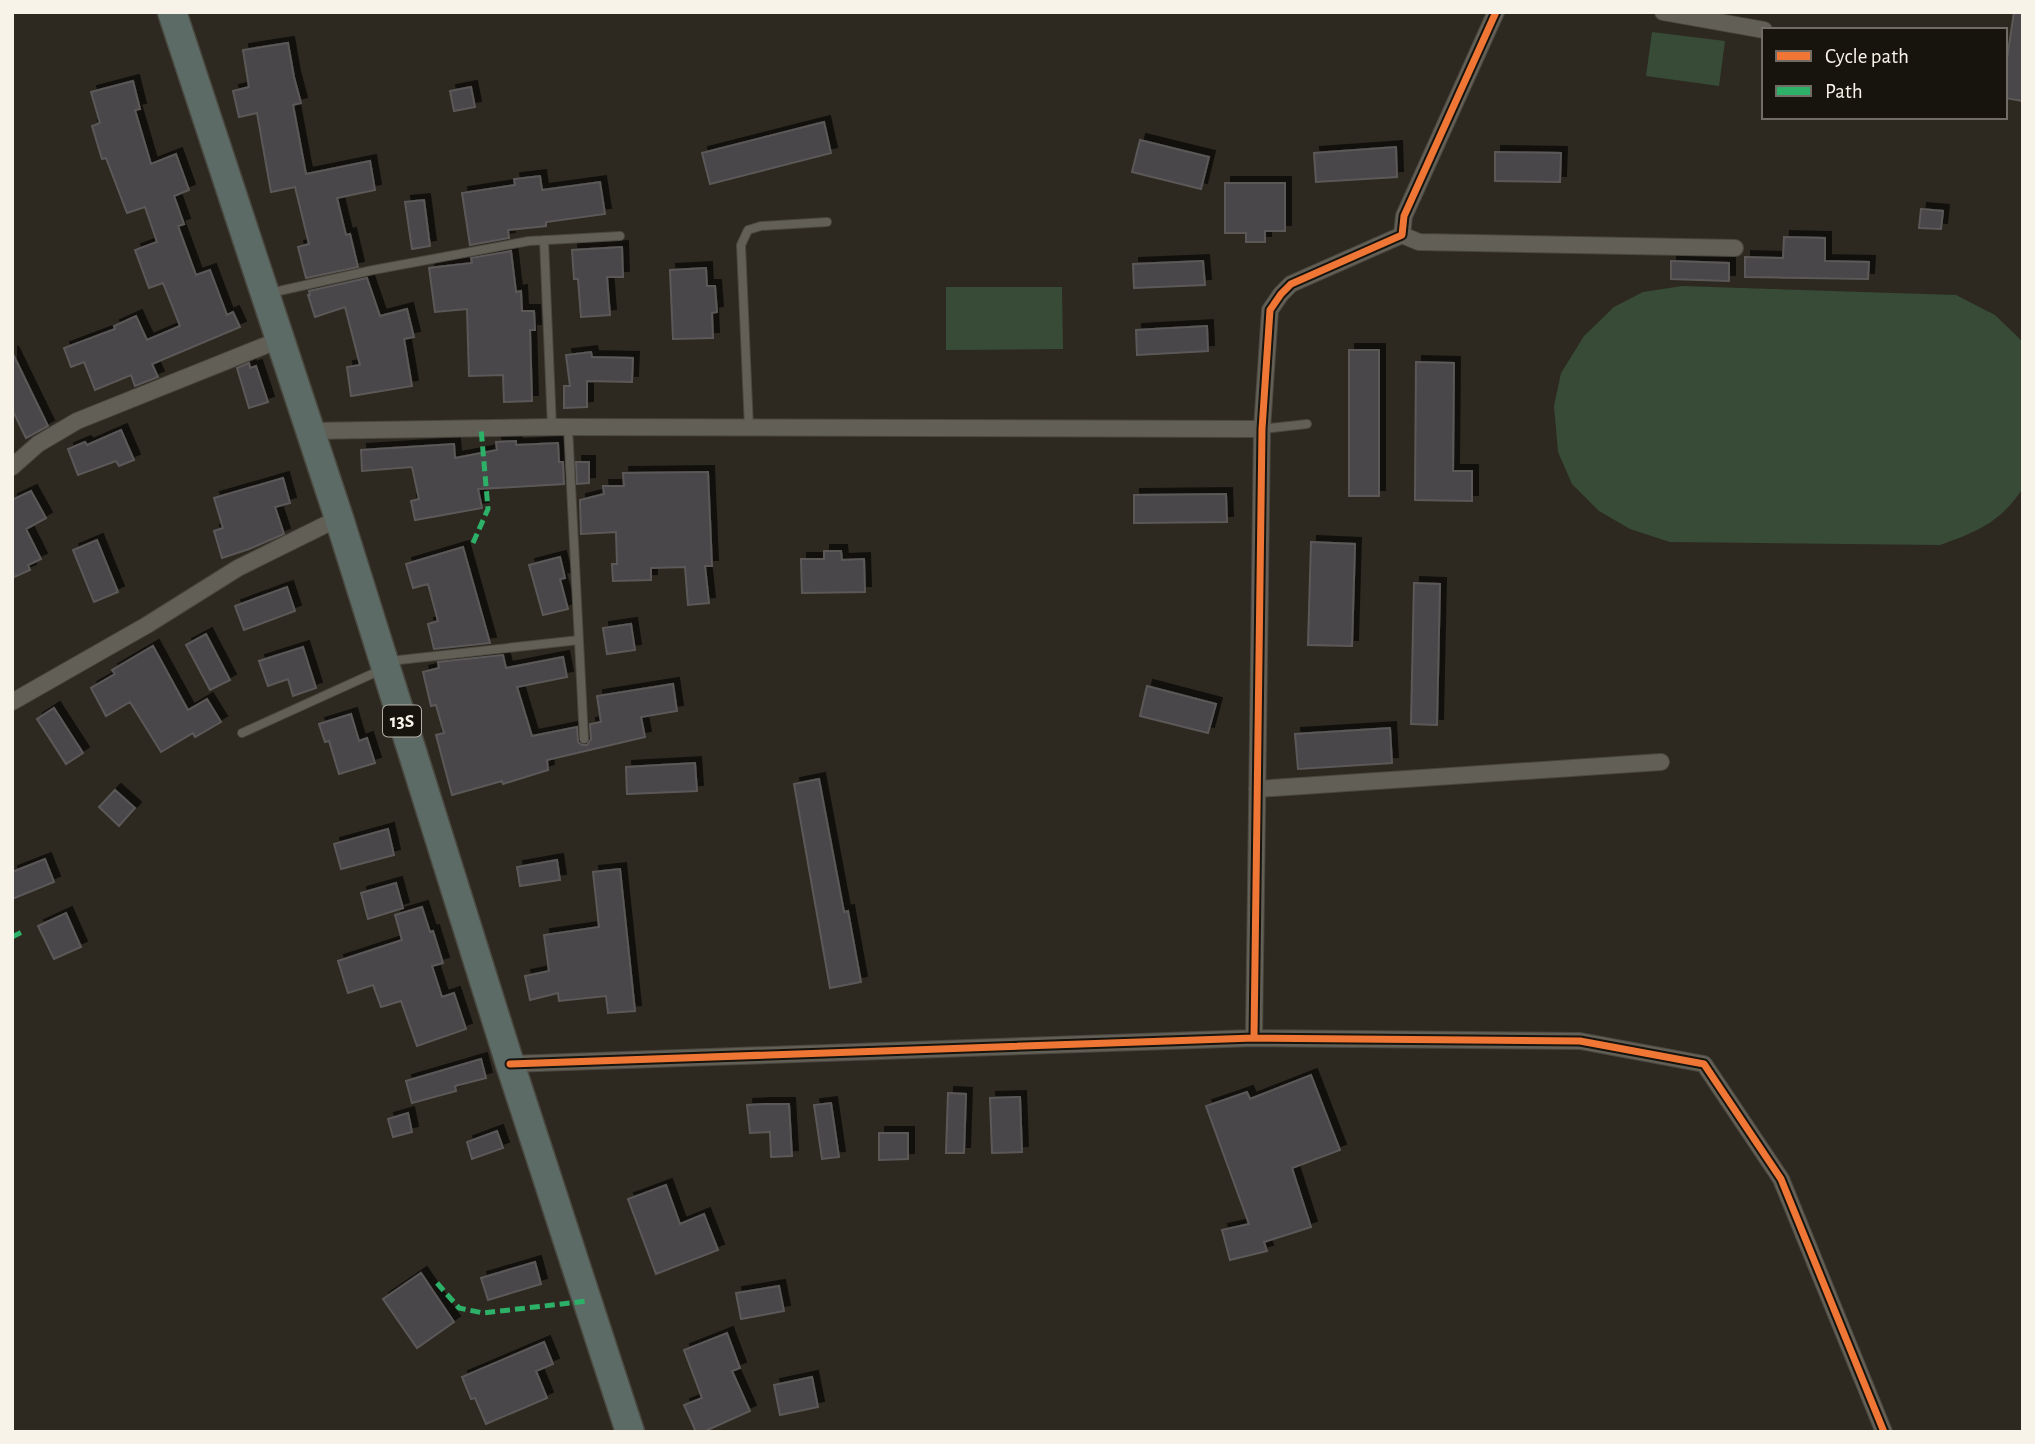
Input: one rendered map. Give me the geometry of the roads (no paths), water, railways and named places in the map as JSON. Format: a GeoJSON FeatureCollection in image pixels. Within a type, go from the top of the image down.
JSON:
{"type":"FeatureCollection","features":[{"type":"Feature","properties":{"kind":"highway","name":"13S"},"geometry":{"type":"LineString","coordinates":[[172,12],[339,518],[510,1064],[630,1432]]}},
{"type":"Feature","properties":{"kind":"street"},"geometry":{"type":"LineString","coordinates":[[1402,235],[1404,216],[1496,12]]}},
{"type":"Feature","properties":{"kind":"street"},"geometry":{"type":"LineString","coordinates":[[1663,12],[1762,30]]}},
{"type":"Feature","properties":{"kind":"street"},"geometry":{"type":"LineString","coordinates":[[1254,1038],[1262,429],[1270,310],[1291,284],[1402,235],[1419,242],[1735,248]]}},
{"type":"Feature","properties":{"kind":"street"},"geometry":{"type":"LineString","coordinates":[[12,467],[38,444],[77,421],[279,340]]}},
{"type":"Feature","properties":{"kind":"street"},"geometry":{"type":"LineString","coordinates":[[309,431],[560,427],[1262,429]]}},
{"type":"Feature","properties":{"kind":"street"},"geometry":{"type":"LineString","coordinates":[[12,702],[147,625],[238,568],[339,518]]}},
{"type":"Feature","properties":{"kind":"street"},"geometry":{"type":"LineString","coordinates":[[1257,789],[1661,762]]}},
{"type":"Feature","properties":{"kind":"street"},"geometry":{"type":"LineString","coordinates":[[510,1064],[1254,1038],[1580,1041],[1704,1064],[1781,1179],[1884,1432]]}},
{"type":"Feature","properties":{"kind":"lane"},"geometry":{"type":"LineString","coordinates":[[749,428],[741,244],[748,230],[761,226],[827,222]]}},
{"type":"Feature","properties":{"kind":"lane"},"geometry":{"type":"LineString","coordinates":[[264,295],[373,270],[544,240],[620,236]]}},
{"type":"Feature","properties":{"kind":"lane"},"geometry":{"type":"LineString","coordinates":[[544,240],[579,640],[584,739]]}},
{"type":"Feature","properties":{"kind":"lane"},"geometry":{"type":"LineString","coordinates":[[1262,429],[1307,424]]}},
{"type":"Feature","properties":{"kind":"lane"},"geometry":{"type":"LineString","coordinates":[[242,733],[384,665],[579,640]]}}]}
